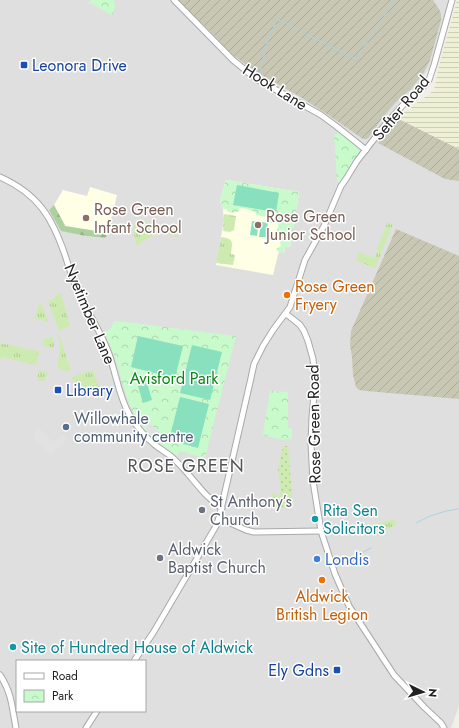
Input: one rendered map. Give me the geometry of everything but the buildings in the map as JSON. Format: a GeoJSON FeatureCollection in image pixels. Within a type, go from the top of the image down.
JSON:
{"type":"FeatureCollection","features":[{"type":"Feature","properties":{"kind":"street","name":"Hook Lane"},"geometry":{"type":"LineString","coordinates":[[174,0],[233,60],[255,78],[320,115],[366,150]]}},
{"type":"Feature","properties":{"kind":"street","name":"Sefter Road"},"geometry":{"type":"LineString","coordinates":[[286,314],[290,307],[305,260],[327,219],[341,186],[366,150],[403,105],[428,81],[434,65],[452,0]]}},
{"type":"Feature","properties":{"kind":"street","name":"Nyetimber Lane"},"geometry":{"type":"LineString","coordinates":[[0,177],[20,187],[33,198],[54,225],[77,290],[103,337],[124,402],[134,422],[147,438],[177,461],[214,503],[222,508]]}},
{"type":"Feature","properties":{"kind":"street"},"geometry":{"type":"LineString","coordinates":[[135,660],[153,633],[216,526],[222,508],[254,364],[272,330],[286,314]]}},
{"type":"Feature","properties":{"kind":"street","name":"Rose Green Road"},"geometry":{"type":"LineString","coordinates":[[286,314],[300,325],[304,331],[313,359],[315,384],[312,417],[311,464],[321,531],[335,574],[349,606],[394,675],[441,723],[444,728]]}},
{"type":"Feature","properties":{"kind":"street"},"geometry":{"type":"LineString","coordinates":[[219,518],[254,532],[321,531]]}},
{"type":"Feature","properties":{"kind":"street"},"geometry":{"type":"LineString","coordinates":[[0,675],[10,694],[16,728]]}},
{"type":"Feature","properties":{"kind":"street"},"geometry":{"type":"LineString","coordinates":[[86,728],[96,712]]}},
{"type":"Feature","properties":{"kind":"shaded area"},"geometry":{"type":"Polygon","coordinates":[[[0,0],[450,0],[429,69],[393,119],[459,149],[459,706],[451,728],[0,728],[0,0]]]}},
{"type":"Feature","properties":{"kind":"shaded area"},"geometry":{"type":"Polygon","coordinates":[[[178,0],[433,0],[441,14],[441,21],[430,60],[423,74],[411,89],[396,102],[383,117],[369,137],[367,139],[363,139],[302,98],[245,64],[232,54],[178,0]]]}},
{"type":"Feature","properties":{"kind":"shaded area"},"geometry":{"type":"Polygon","coordinates":[[[457,0],[459,0],[459,149],[399,119],[407,109],[434,90],[457,0]]]}},
{"type":"Feature","properties":{"kind":"shaded area"},"geometry":{"type":"Polygon","coordinates":[[[399,119],[459,149],[459,181],[445,179],[378,143],[399,119]]]}},
{"type":"Feature","properties":{"kind":"shaded area","name":"Rose Green Junior School"},"geometry":{"type":"Polygon","coordinates":[[[226,180],[299,192],[290,247],[285,246],[284,253],[279,251],[273,275],[216,265],[224,220],[223,209],[220,201],[226,180]]]}},
{"type":"Feature","properties":{"kind":"shaded area","name":"Rose Green Infant School"},"geometry":{"type":"Polygon","coordinates":[[[90,187],[117,195],[105,238],[69,232],[54,205],[63,190],[87,196],[90,187]]]}},
{"type":"Feature","properties":{"kind":"shaded area"},"geometry":{"type":"Polygon","coordinates":[[[396,229],[459,256],[459,399],[366,391],[359,390],[356,387],[353,375],[350,345],[351,331],[396,229]]]}},
{"type":"Feature","properties":{"kind":"shaded area"},"geometry":{"type":"Polygon","coordinates":[[[150,423],[160,433],[155,438],[150,433],[148,434],[145,428],[150,423]]]}},
{"type":"Feature","properties":{"kind":"shaded area"},"geometry":{"type":"Polygon","coordinates":[[[39,428],[53,442],[64,434],[68,439],[51,455],[34,437],[34,433],[39,428]]]}},
{"type":"Feature","properties":{"kind":"green space"},"geometry":{"type":"Polygon","coordinates":[[[91,0],[113,0],[115,6],[111,17],[110,14],[92,4],[88,4],[91,0]]]}},
{"type":"Feature","properties":{"kind":"green space"},"geometry":{"type":"Polygon","coordinates":[[[338,131],[354,143],[360,154],[340,183],[337,180],[334,135],[337,134],[338,131]]]}},
{"type":"Feature","properties":{"kind":"green space"},"geometry":{"type":"Polygon","coordinates":[[[226,180],[299,192],[290,247],[285,246],[284,253],[277,251],[276,249],[281,246],[278,236],[274,237],[277,232],[278,223],[269,223],[269,221],[267,221],[267,217],[256,215],[256,212],[248,209],[239,208],[239,211],[230,212],[227,211],[227,209],[223,209],[220,201],[226,180]]]}},
{"type":"Feature","properties":{"kind":"green space"},"geometry":{"type":"Polygon","coordinates":[[[237,185],[279,193],[276,212],[233,205],[237,185]]]}},
{"type":"Feature","properties":{"kind":"green space"},"geometry":{"type":"Polygon","coordinates":[[[54,205],[65,226],[97,231],[97,233],[107,235],[105,238],[61,231],[49,210],[54,205]]]}},
{"type":"Feature","properties":{"kind":"green space"},"geometry":{"type":"Polygon","coordinates":[[[224,214],[236,216],[234,230],[230,232],[223,231],[224,214]]]}},
{"type":"Feature","properties":{"kind":"green space"},"geometry":{"type":"Polygon","coordinates":[[[139,219],[150,223],[150,226],[174,232],[176,230],[176,234],[179,235],[178,237],[160,232],[141,242],[137,246],[134,226],[139,219]]]}},
{"type":"Feature","properties":{"kind":"green space"},"geometry":{"type":"Polygon","coordinates":[[[252,221],[259,222],[257,236],[250,235],[252,221]]]}},
{"type":"Feature","properties":{"kind":"green space"},"geometry":{"type":"Polygon","coordinates":[[[261,222],[268,223],[266,237],[259,237],[261,222]]]}},
{"type":"Feature","properties":{"kind":"green space"},"geometry":{"type":"Polygon","coordinates":[[[387,223],[393,225],[375,268],[357,261],[359,252],[375,258],[387,223]]]}},
{"type":"Feature","properties":{"kind":"green space"},"geometry":{"type":"Polygon","coordinates":[[[221,237],[229,239],[232,242],[231,254],[235,255],[233,265],[216,263],[221,237]]]}},
{"type":"Feature","properties":{"kind":"green space"},"geometry":{"type":"Polygon","coordinates":[[[61,293],[70,326],[59,331],[48,301],[61,293]]]}},
{"type":"Feature","properties":{"kind":"green space"},"geometry":{"type":"Polygon","coordinates":[[[40,301],[48,320],[48,322],[35,318],[40,301]]]}},
{"type":"Feature","properties":{"kind":"green space","name":"Avisford Park"},"geometry":{"type":"Polygon","coordinates":[[[114,321],[236,336],[205,458],[180,451],[177,456],[154,439],[137,419],[129,403],[114,354],[104,332],[110,328],[114,321]]]}},
{"type":"Feature","properties":{"kind":"green space"},"geometry":{"type":"Polygon","coordinates":[[[59,334],[71,371],[63,370],[57,367],[60,350],[59,334]]]}},
{"type":"Feature","properties":{"kind":"green space"},"geometry":{"type":"Polygon","coordinates":[[[138,336],[183,346],[175,378],[131,367],[138,336]]]}},
{"type":"Feature","properties":{"kind":"green space"},"geometry":{"type":"Polygon","coordinates":[[[51,337],[53,338],[53,348],[42,346],[44,339],[51,337]]]}},
{"type":"Feature","properties":{"kind":"green space"},"geometry":{"type":"Polygon","coordinates":[[[0,343],[39,351],[36,365],[2,357],[0,359],[0,343]]]}},
{"type":"Feature","properties":{"kind":"green space"},"geometry":{"type":"Polygon","coordinates":[[[192,345],[222,352],[210,400],[180,393],[192,345]]]}},
{"type":"Feature","properties":{"kind":"green space"},"geometry":{"type":"Polygon","coordinates":[[[39,370],[48,372],[45,380],[37,380],[39,370]]]}},
{"type":"Feature","properties":{"kind":"green space"},"geometry":{"type":"Polygon","coordinates":[[[93,370],[100,391],[85,388],[72,379],[72,377],[93,370]]]}},
{"type":"Feature","properties":{"kind":"green space"},"geometry":{"type":"Polygon","coordinates":[[[147,383],[152,400],[143,403],[138,386],[147,383]]]}},
{"type":"Feature","properties":{"kind":"green space"},"geometry":{"type":"Polygon","coordinates":[[[270,391],[288,392],[288,428],[292,429],[292,439],[283,440],[264,435],[263,433],[270,391]]]}},
{"type":"Feature","properties":{"kind":"green space"},"geometry":{"type":"Polygon","coordinates":[[[180,397],[209,404],[198,448],[169,440],[180,397]]]}},
{"type":"Feature","properties":{"kind":"green space"},"geometry":{"type":"Polygon","coordinates":[[[283,446],[288,446],[293,507],[273,508],[272,493],[280,495],[281,491],[278,470],[283,446]]]}},
{"type":"Feature","properties":{"kind":"green space"},"geometry":{"type":"Polygon","coordinates":[[[394,519],[396,521],[396,525],[375,536],[371,535],[368,528],[369,526],[394,519]]]}},
{"type":"Feature","properties":{"kind":"waterway"},"geometry":{"type":"LineString","coordinates":[[306,34],[356,59],[395,0]]}},
{"type":"Feature","properties":{"kind":"waterway"},"geometry":{"type":"LineString","coordinates":[[260,73],[267,43],[277,19],[298,30]]}},
{"type":"Feature","properties":{"kind":"waterway"},"geometry":{"type":"LineString","coordinates":[[416,523],[430,516],[459,509]]}},
{"type":"Feature","properties":{"kind":"waterway"},"geometry":{"type":"LineString","coordinates":[[340,564],[371,548]]}},
{"type":"Feature","properties":{"kind":"place","name":"Leonora Drive"},"geometry":{"type":"Point","coordinates":[24,65]}},
{"type":"Feature","properties":{"kind":"place","name":"Rose Green Infant School"},"geometry":{"type":"Point","coordinates":[86,218]}},
{"type":"Feature","properties":{"kind":"place","name":"Rose Green Junior School"},"geometry":{"type":"Point","coordinates":[258,225]}},
{"type":"Feature","properties":{"kind":"place","name":"Rose Green Fryery"},"geometry":{"type":"Point","coordinates":[287,295]}},
{"type":"Feature","properties":{"kind":"place","name":"Library"},"geometry":{"type":"Point","coordinates":[58,390]}},
{"type":"Feature","properties":{"kind":"place","name":"Willowhale community centre"},"geometry":{"type":"Point","coordinates":[66,427]}},
{"type":"Feature","properties":{"kind":"place","name":"St Anthony’s Church"},"geometry":{"type":"Point","coordinates":[202,510]}},
{"type":"Feature","properties":{"kind":"place","name":"Rita Sen Solicitors"},"geometry":{"type":"Point","coordinates":[315,519]}},
{"type":"Feature","properties":{"kind":"place","name":"Aldwick Baptist Church"},"geometry":{"type":"Point","coordinates":[160,558]}},
{"type":"Feature","properties":{"kind":"place","name":"Londis"},"geometry":{"type":"Point","coordinates":[317,559]}},
{"type":"Feature","properties":{"kind":"place","name":"Aldwick British Legion"},"geometry":{"type":"Point","coordinates":[322,580]}},
{"type":"Feature","properties":{"kind":"place","name":"Site of Hundred House of Aldwick"},"geometry":{"type":"Point","coordinates":[13,647]}},
{"type":"Feature","properties":{"kind":"place","name":"Ely Gdns"},"geometry":{"type":"Point","coordinates":[337,670]}},
{"type":"Feature","properties":{"kind":"district","name":"ROSE GREEN"},"geometry":{"type":"Point","coordinates":[186,466]}}]}
